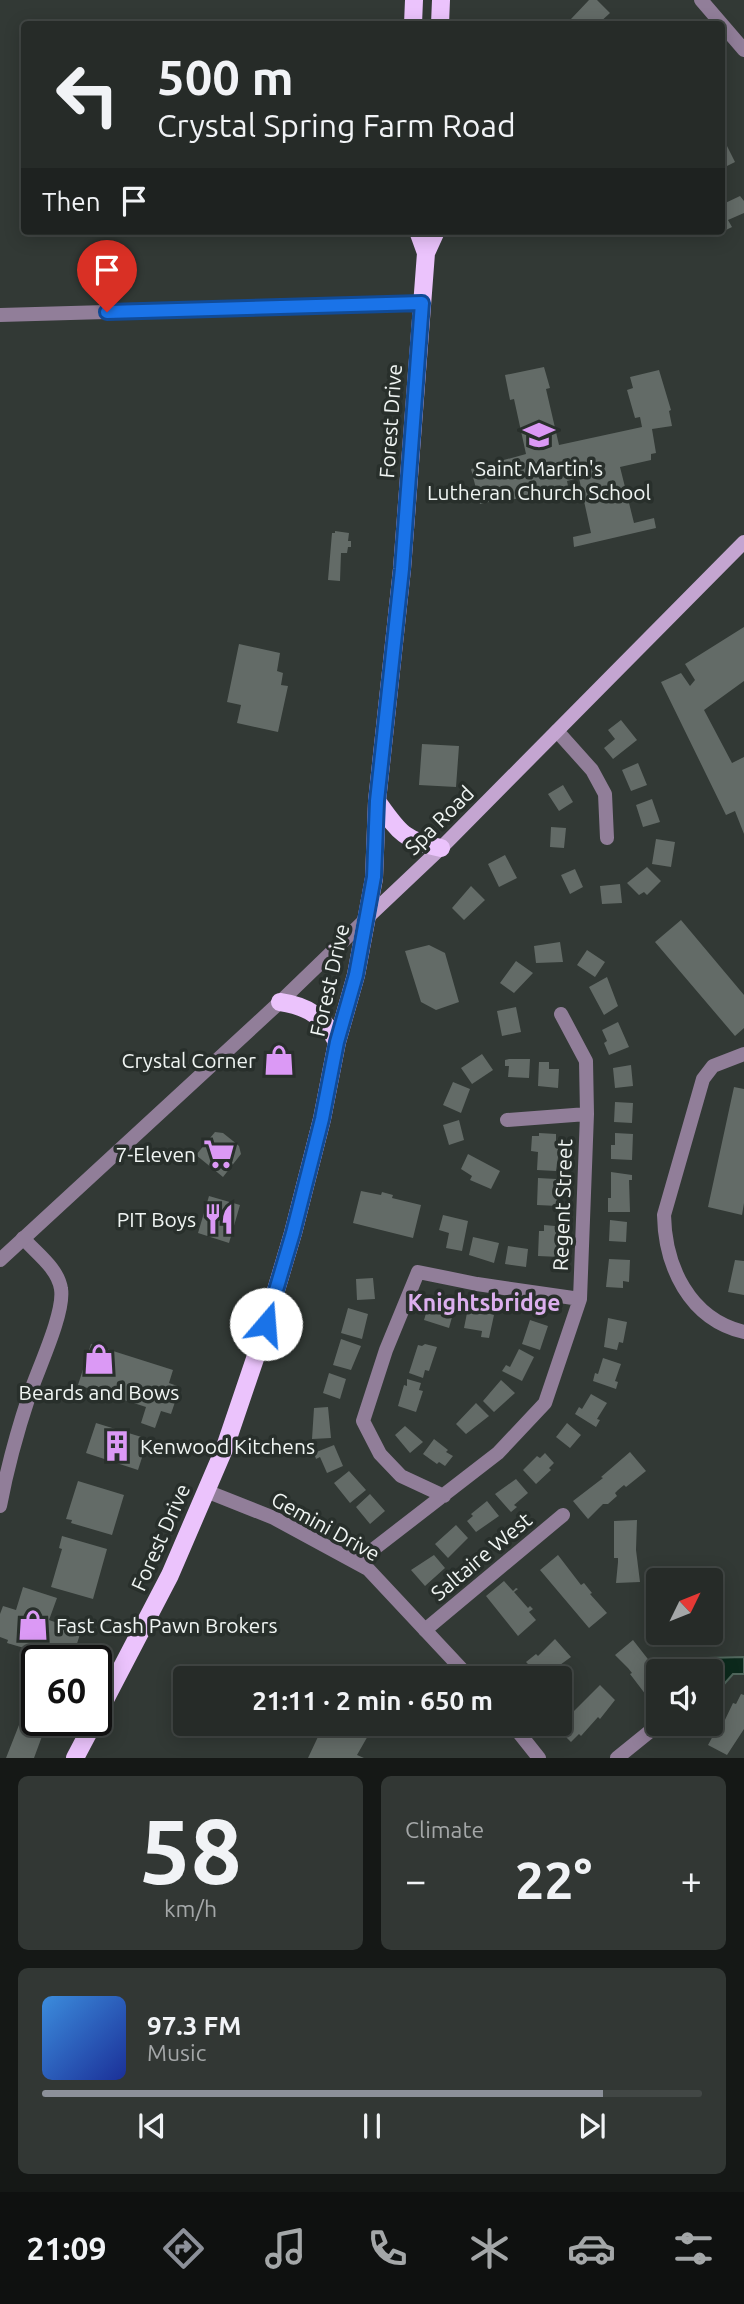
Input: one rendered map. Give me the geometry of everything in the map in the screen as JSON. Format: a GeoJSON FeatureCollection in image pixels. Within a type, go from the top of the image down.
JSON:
{"type":"FeatureCollection","features":[{"type":"Feature","properties":{"kind":"main road"},"geometry":{"type":"LineString","coordinates":[[414,0],[414,21]]}},
{"type":"Feature","properties":{"kind":"main road"},"geometry":{"type":"LineString","coordinates":[[440,21],[441,0]]}},
{"type":"Feature","properties":{"kind":"main road","name":"Forest Drive"},"geometry":{"type":"LineString","coordinates":[[419,235],[426,253]]}},
{"type":"Feature","properties":{"kind":"main road","name":"Forest Drive"},"geometry":{"type":"LineString","coordinates":[[112,1687],[167,1582],[225,1447],[279,1284],[322,1119],[337,1042],[356,975],[374,877],[377,801],[402,569],[426,253],[434,235]]}},
{"type":"Feature","properties":{"kind":"main road","name":"Spa Road"},"geometry":{"type":"LineString","coordinates":[[367,918],[441,848],[744,542]]}},
{"type":"Feature","properties":{"kind":"main road"},"geometry":{"type":"LineString","coordinates":[[377,801],[397,829],[416,843],[441,848]]}},
{"type":"Feature","properties":{"kind":"main road"},"geometry":{"type":"LineString","coordinates":[[280,1002],[299,1005],[314,1013],[331,1030],[337,1042]]}},
{"type":"Feature","properties":{"kind":"main road","name":"Forest Drive"},"geometry":{"type":"LineString","coordinates":[[75,1758],[86,1736]]}},
{"type":"Feature","properties":{"kind":"street"},"geometry":{"type":"LineString","coordinates":[[701,0],[721,21]]}},
{"type":"Feature","properties":{"kind":"street"},"geometry":{"type":"LineString","coordinates":[[725,25],[743,44]]}},
{"type":"Feature","properties":{"kind":"street"},"geometry":{"type":"LineString","coordinates":[[0,315],[422,303]]}},
{"type":"Feature","properties":{"kind":"street"},"geometry":{"type":"LineString","coordinates":[[558,731],[593,770],[605,794],[607,838]]}},
{"type":"Feature","properties":{"kind":"street","name":"Spa Road"},"geometry":{"type":"LineString","coordinates":[[0,1260],[280,1002],[367,918]]}},
{"type":"Feature","properties":{"kind":"street","name":"Regent Street"},"geometry":{"type":"LineString","coordinates":[[357,1562],[498,1453],[545,1403],[580,1299],[587,1114],[586,1061],[561,1014]]}},
{"type":"Feature","properties":{"kind":"street"},"geometry":{"type":"LineString","coordinates":[[744,1054],[733,1056],[713,1066],[703,1079],[664,1215],[664,1238],[671,1265],[685,1292],[707,1315],[744,1332]]}},
{"type":"Feature","properties":{"kind":"street"},"geometry":{"type":"LineString","coordinates":[[507,1120],[587,1114]]}},
{"type":"Feature","properties":{"kind":"street"},"geometry":{"type":"LineString","coordinates":[[0,1506],[29,1397],[61,1303],[59,1280],[23,1238]]}},
{"type":"Feature","properties":{"kind":"street"},"geometry":{"type":"LineString","coordinates":[[444,1496],[401,1476],[380,1454],[363,1421],[386,1350],[418,1272],[477,1284],[580,1299]]}},
{"type":"Feature","properties":{"kind":"street","name":"Gemini Drive"},"geometry":{"type":"LineString","coordinates":[[206,1490],[274,1518],[368,1569],[459,1666]]}},
{"type":"Feature","properties":{"kind":"street","name":"Saltaire West"},"geometry":{"type":"LineString","coordinates":[[425,1630],[563,1515]]}},
{"type":"Feature","properties":{"kind":"street"},"geometry":{"type":"LineString","coordinates":[[617,1758],[646,1735]]}},
{"type":"Feature","properties":{"kind":"street"},"geometry":{"type":"LineString","coordinates":[[522,1736],[539,1758]]}},
{"type":"Feature","properties":{"kind":"shaded area"},"geometry":{"type":"Polygon","coordinates":[[[744,1657],[744,1674],[733,1674],[725,1683],[723,1659],[707,1658],[744,1657]]]}},
{"type":"Feature","properties":{"kind":"building"},"geometry":{"type":"Polygon","coordinates":[[[589,0],[597,0],[610,13],[601,21],[571,19],[589,0]]]}},
{"type":"Feature","properties":{"kind":"building"},"geometry":{"type":"Polygon","coordinates":[[[725,142],[735,162],[725,167],[725,142]]]}},
{"type":"Feature","properties":{"kind":"building"},"geometry":{"type":"Polygon","coordinates":[[[740,196],[744,201],[744,213],[728,220],[732,227],[725,230],[725,203],[740,196]]]}},
{"type":"Feature","properties":{"kind":"building"},"geometry":{"type":"Polygon","coordinates":[[[544,367],[550,388],[546,389],[559,445],[642,427],[640,417],[635,418],[627,390],[633,388],[630,377],[659,370],[671,410],[672,426],[652,429],[656,453],[651,454],[651,460],[620,467],[634,523],[654,518],[656,528],[574,547],[573,537],[591,533],[579,478],[567,481],[568,486],[511,500],[511,497],[480,504],[471,469],[526,454],[514,399],[510,400],[505,375],[544,367]]]}},
{"type":"Feature","properties":{"kind":"building"},"geometry":{"type":"Polygon","coordinates":[[[332,533],[349,533],[348,541],[351,541],[347,553],[341,553],[340,581],[328,580],[332,533]]]}},
{"type":"Feature","properties":{"kind":"building"},"geometry":{"type":"Polygon","coordinates":[[[744,627],[744,681],[704,710],[732,763],[744,757],[744,834],[735,811],[726,815],[661,682],[681,673],[690,686],[695,680],[685,664],[744,627]]]}},
{"type":"Feature","properties":{"kind":"building"},"geometry":{"type":"Polygon","coordinates":[[[239,644],[280,653],[277,671],[283,673],[281,685],[288,686],[278,732],[237,723],[241,705],[227,702],[239,644]]]}},
{"type":"Feature","properties":{"kind":"building"},"geometry":{"type":"Polygon","coordinates":[[[621,720],[637,740],[613,759],[604,748],[615,739],[608,730],[621,720]]]}},
{"type":"Feature","properties":{"kind":"building"},"geometry":{"type":"Polygon","coordinates":[[[422,744],[459,746],[456,787],[419,785],[422,744]]]}},
{"type":"Feature","properties":{"kind":"building"},"geometry":{"type":"Polygon","coordinates":[[[638,763],[647,785],[631,791],[622,770],[638,763]]]}},
{"type":"Feature","properties":{"kind":"building"},"geometry":{"type":"Polygon","coordinates":[[[563,785],[573,802],[559,811],[548,794],[563,785]]]}},
{"type":"Feature","properties":{"kind":"building"},"geometry":{"type":"Polygon","coordinates":[[[652,799],[660,822],[643,827],[636,805],[652,799]]]}},
{"type":"Feature","properties":{"kind":"building"},"geometry":{"type":"Polygon","coordinates":[[[551,827],[566,828],[564,848],[550,847],[551,827]]]}},
{"type":"Feature","properties":{"kind":"building"},"geometry":{"type":"Polygon","coordinates":[[[656,839],[675,842],[671,867],[652,864],[656,839]]]}},
{"type":"Feature","properties":{"kind":"building"},"geometry":{"type":"Polygon","coordinates":[[[505,855],[517,878],[499,887],[488,864],[505,855]]]}},
{"type":"Feature","properties":{"kind":"building"},"geometry":{"type":"Polygon","coordinates":[[[647,867],[661,881],[647,895],[644,892],[639,895],[627,883],[647,867]]]}},
{"type":"Feature","properties":{"kind":"building"},"geometry":{"type":"Polygon","coordinates":[[[575,869],[583,887],[570,894],[561,875],[575,869]]]}},
{"type":"Feature","properties":{"kind":"building"},"geometry":{"type":"Polygon","coordinates":[[[620,884],[622,903],[602,904],[600,886],[620,884]]]}},
{"type":"Feature","properties":{"kind":"building"},"geometry":{"type":"Polygon","coordinates":[[[471,886],[485,900],[464,920],[452,908],[471,886]]]}},
{"type":"Feature","properties":{"kind":"building"},"geometry":{"type":"Polygon","coordinates":[[[681,920],[744,995],[744,1028],[735,1036],[655,942],[681,920]]]}},
{"type":"Feature","properties":{"kind":"building"},"geometry":{"type":"Polygon","coordinates":[[[560,942],[563,962],[536,963],[534,946],[560,942]]]}},
{"type":"Feature","properties":{"kind":"building"},"geometry":{"type":"Polygon","coordinates":[[[429,945],[445,953],[459,1002],[436,1010],[421,1002],[405,951],[429,945]]]}},
{"type":"Feature","properties":{"kind":"building"},"geometry":{"type":"Polygon","coordinates":[[[587,950],[605,962],[595,977],[577,965],[587,950]]]}},
{"type":"Feature","properties":{"kind":"building"},"geometry":{"type":"Polygon","coordinates":[[[516,961],[533,973],[514,993],[500,983],[516,961]]]}},
{"type":"Feature","properties":{"kind":"building"},"geometry":{"type":"Polygon","coordinates":[[[607,977],[618,1006],[604,1015],[589,987],[607,977]]]}},
{"type":"Feature","properties":{"kind":"building"},"geometry":{"type":"Polygon","coordinates":[[[516,1007],[521,1032],[502,1036],[497,1011],[516,1007]]]}},
{"type":"Feature","properties":{"kind":"building"},"geometry":{"type":"Polygon","coordinates":[[[618,1022],[629,1047],[609,1055],[602,1030],[618,1022]]]}},
{"type":"Feature","properties":{"kind":"building","name":"Crystal Corner"},"geometry":{"type":"Polygon","coordinates":[[[281,1046],[293,1060],[290,1063],[293,1066],[285,1073],[282,1070],[278,1074],[265,1060],[281,1046]]]}},
{"type":"Feature","properties":{"kind":"building"},"geometry":{"type":"Polygon","coordinates":[[[482,1054],[493,1070],[472,1084],[461,1068],[482,1054]]]}},
{"type":"Feature","properties":{"kind":"building"},"geometry":{"type":"Polygon","coordinates":[[[530,1059],[529,1078],[508,1077],[509,1066],[505,1066],[505,1060],[530,1059]]]}},
{"type":"Feature","properties":{"kind":"building"},"geometry":{"type":"Polygon","coordinates":[[[539,1062],[549,1062],[549,1069],[559,1069],[558,1088],[538,1086],[539,1062]]]}},
{"type":"Feature","properties":{"kind":"building"},"geometry":{"type":"Polygon","coordinates":[[[631,1065],[633,1086],[615,1088],[613,1068],[631,1065]]]}},
{"type":"Feature","properties":{"kind":"building"},"geometry":{"type":"Polygon","coordinates":[[[453,1082],[470,1089],[461,1113],[443,1105],[453,1082]]]}},
{"type":"Feature","properties":{"kind":"building"},"geometry":{"type":"Polygon","coordinates":[[[734,1087],[744,1089],[742,1215],[708,1207],[734,1087]]]}},
{"type":"Feature","properties":{"kind":"building"},"geometry":{"type":"Polygon","coordinates":[[[615,1102],[633,1103],[632,1123],[614,1122],[615,1102]]]}},
{"type":"Feature","properties":{"kind":"building"},"geometry":{"type":"Polygon","coordinates":[[[459,1120],[464,1140],[449,1145],[443,1125],[459,1120]]]}},
{"type":"Feature","properties":{"kind":"building","name":"7-Eleven"},"geometry":{"type":"Polygon","coordinates":[[[215,1132],[223,1133],[239,1146],[241,1154],[223,1177],[196,1155],[215,1132]]]}},
{"type":"Feature","properties":{"kind":"building"},"geometry":{"type":"Polygon","coordinates":[[[539,1133],[556,1134],[556,1144],[560,1144],[556,1171],[537,1170],[538,1152],[531,1151],[532,1136],[539,1136],[539,1133]]]}},
{"type":"Feature","properties":{"kind":"building"},"geometry":{"type":"Polygon","coordinates":[[[615,1133],[633,1134],[632,1160],[611,1159],[611,1145],[615,1145],[615,1133]]]}},
{"type":"Feature","properties":{"kind":"building"},"geometry":{"type":"Polygon","coordinates":[[[468,1154],[500,1171],[491,1189],[470,1180],[472,1176],[461,1169],[468,1154]]]}},
{"type":"Feature","properties":{"kind":"building"},"geometry":{"type":"Polygon","coordinates":[[[611,1172],[632,1175],[632,1180],[629,1180],[630,1212],[608,1212],[611,1172]]]}},
{"type":"Feature","properties":{"kind":"building"},"geometry":{"type":"Polygon","coordinates":[[[538,1178],[556,1179],[558,1206],[537,1205],[538,1178]]]}},
{"type":"Feature","properties":{"kind":"building"},"geometry":{"type":"Polygon","coordinates":[[[361,1191],[381,1195],[382,1192],[393,1195],[392,1198],[421,1205],[413,1238],[353,1223],[361,1191]]]}},
{"type":"Feature","properties":{"kind":"building","name":"PIT Boys"},"geometry":{"type":"Polygon","coordinates":[[[209,1196],[240,1205],[229,1243],[198,1233],[209,1196]]]}},
{"type":"Feature","properties":{"kind":"building"},"geometry":{"type":"Polygon","coordinates":[[[443,1215],[468,1221],[462,1251],[446,1248],[449,1233],[439,1230],[443,1215]]]}},
{"type":"Feature","properties":{"kind":"building"},"geometry":{"type":"Polygon","coordinates":[[[610,1220],[627,1222],[626,1242],[609,1241],[610,1220]]]}},
{"type":"Feature","properties":{"kind":"building"},"geometry":{"type":"Polygon","coordinates":[[[544,1225],[555,1226],[555,1232],[560,1232],[560,1257],[538,1256],[539,1231],[544,1231],[544,1225]]]}},
{"type":"Feature","properties":{"kind":"building"},"geometry":{"type":"Polygon","coordinates":[[[473,1237],[499,1243],[494,1263],[469,1255],[473,1237]]]}},
{"type":"Feature","properties":{"kind":"building"},"geometry":{"type":"Polygon","coordinates":[[[508,1246],[528,1249],[526,1267],[505,1264],[508,1246]]]}},
{"type":"Feature","properties":{"kind":"building"},"geometry":{"type":"Polygon","coordinates":[[[609,1259],[630,1260],[629,1282],[623,1281],[623,1288],[606,1287],[609,1259]]]}},
{"type":"Feature","properties":{"kind":"building"},"geometry":{"type":"Polygon","coordinates":[[[735,1260],[744,1261],[744,1295],[728,1292],[735,1260]]]}},
{"type":"Feature","properties":{"kind":"building"},"geometry":{"type":"Polygon","coordinates":[[[373,1278],[375,1299],[357,1300],[356,1279],[373,1278]]]}},
{"type":"Feature","properties":{"kind":"building"},"geometry":{"type":"Polygon","coordinates":[[[430,1300],[454,1310],[449,1328],[424,1320],[430,1300]]]}},
{"type":"Feature","properties":{"kind":"building"},"geometry":{"type":"Polygon","coordinates":[[[348,1308],[368,1314],[362,1339],[341,1333],[348,1308]]]}},
{"type":"Feature","properties":{"kind":"building"},"geometry":{"type":"Polygon","coordinates":[[[468,1308],[494,1315],[489,1338],[481,1337],[482,1331],[464,1328],[468,1308]]]}},
{"type":"Feature","properties":{"kind":"building"},"geometry":{"type":"Polygon","coordinates":[[[608,1318],[627,1322],[623,1343],[619,1342],[617,1350],[604,1347],[608,1318]]]}},
{"type":"Feature","properties":{"kind":"building"},"geometry":{"type":"Polygon","coordinates":[[[530,1320],[548,1326],[540,1350],[522,1344],[530,1320]]]}},
{"type":"Feature","properties":{"kind":"building"},"geometry":{"type":"Polygon","coordinates":[[[341,1339],[361,1346],[351,1370],[333,1365],[341,1339]]]}},
{"type":"Feature","properties":{"kind":"building"},"geometry":{"type":"Polygon","coordinates":[[[91,1344],[173,1370],[169,1383],[180,1387],[171,1414],[161,1411],[155,1428],[141,1423],[146,1407],[78,1385],[91,1344]]]}},
{"type":"Feature","properties":{"kind":"building"},"geometry":{"type":"Polygon","coordinates":[[[418,1345],[437,1347],[429,1371],[425,1370],[423,1378],[409,1373],[418,1345]]]}},
{"type":"Feature","properties":{"kind":"building"},"geometry":{"type":"Polygon","coordinates":[[[519,1349],[534,1357],[522,1381],[502,1371],[506,1365],[510,1367],[519,1349]]]}},
{"type":"Feature","properties":{"kind":"building"},"geometry":{"type":"Polygon","coordinates":[[[603,1358],[621,1364],[615,1381],[618,1382],[616,1389],[593,1381],[603,1358]]]}},
{"type":"Feature","properties":{"kind":"building"},"geometry":{"type":"Polygon","coordinates":[[[329,1373],[346,1379],[340,1399],[323,1393],[329,1373]]]}},
{"type":"Feature","properties":{"kind":"building"},"geometry":{"type":"Polygon","coordinates":[[[407,1379],[421,1383],[419,1390],[423,1391],[416,1412],[398,1406],[404,1385],[407,1386],[407,1379]]]}},
{"type":"Feature","properties":{"kind":"building"},"geometry":{"type":"Polygon","coordinates":[[[501,1380],[515,1393],[494,1412],[483,1401],[501,1380]]]}},
{"type":"Feature","properties":{"kind":"building"},"geometry":{"type":"Polygon","coordinates":[[[591,1394],[607,1403],[597,1419],[600,1420],[596,1427],[575,1414],[579,1407],[582,1409],[591,1394]]]}},
{"type":"Feature","properties":{"kind":"building"},"geometry":{"type":"Polygon","coordinates":[[[476,1403],[489,1416],[466,1434],[456,1424],[476,1403]]]}},
{"type":"Feature","properties":{"kind":"building"},"geometry":{"type":"Polygon","coordinates":[[[328,1407],[331,1438],[312,1439],[314,1408],[328,1407]]]}},
{"type":"Feature","properties":{"kind":"building","name":"Kenwood Kitchens"},"geometry":{"type":"Polygon","coordinates":[[[96,1423],[148,1439],[138,1470],[86,1453],[96,1423]]]}},
{"type":"Feature","properties":{"kind":"building"},"geometry":{"type":"Polygon","coordinates":[[[567,1423],[581,1435],[570,1448],[556,1437],[567,1423]]]}},
{"type":"Feature","properties":{"kind":"building"},"geometry":{"type":"Polygon","coordinates":[[[405,1426],[423,1442],[410,1453],[395,1435],[405,1426]]]}},
{"type":"Feature","properties":{"kind":"building"},"geometry":{"type":"Polygon","coordinates":[[[434,1439],[453,1456],[445,1466],[423,1454],[434,1439]]]}},
{"type":"Feature","properties":{"kind":"building"},"geometry":{"type":"Polygon","coordinates":[[[334,1445],[343,1466],[327,1473],[320,1457],[316,1459],[314,1453],[334,1445]]]}},
{"type":"Feature","properties":{"kind":"building"},"geometry":{"type":"Polygon","coordinates":[[[630,1452],[646,1471],[626,1487],[624,1485],[615,1493],[617,1496],[608,1504],[603,1504],[588,1519],[573,1501],[603,1478],[601,1477],[630,1452]]]}},
{"type":"Feature","properties":{"kind":"building"},"geometry":{"type":"Polygon","coordinates":[[[545,1453],[554,1463],[549,1468],[551,1470],[536,1484],[523,1470],[537,1456],[540,1458],[545,1453]]]}},
{"type":"Feature","properties":{"kind":"building"},"geometry":{"type":"Polygon","coordinates":[[[349,1471],[366,1490],[350,1503],[334,1483],[349,1471]]]}},
{"type":"Feature","properties":{"kind":"building"},"geometry":{"type":"Polygon","coordinates":[[[516,1479],[528,1493],[514,1505],[517,1507],[511,1512],[495,1494],[516,1479]]]}},
{"type":"Feature","properties":{"kind":"building"},"geometry":{"type":"Polygon","coordinates":[[[78,1481],[124,1495],[112,1535],[71,1523],[72,1520],[66,1519],[78,1481]]]}},
{"type":"Feature","properties":{"kind":"building"},"geometry":{"type":"Polygon","coordinates":[[[370,1494],[385,1511],[370,1524],[356,1507],[370,1494]]]}},
{"type":"Feature","properties":{"kind":"building"},"geometry":{"type":"Polygon","coordinates":[[[487,1501],[499,1516],[476,1532],[467,1521],[473,1516],[471,1514],[487,1501]]]}},
{"type":"Feature","properties":{"kind":"building"},"geometry":{"type":"Polygon","coordinates":[[[637,1520],[636,1550],[640,1582],[616,1583],[618,1558],[614,1558],[614,1521],[637,1520]]]}},
{"type":"Feature","properties":{"kind":"building"},"geometry":{"type":"Polygon","coordinates":[[[456,1525],[468,1538],[448,1558],[435,1544],[456,1525]]]}},
{"type":"Feature","properties":{"kind":"building"},"geometry":{"type":"Polygon","coordinates":[[[62,1536],[107,1549],[93,1599],[51,1587],[62,1549],[59,1548],[62,1536]]]}},
{"type":"Feature","properties":{"kind":"building"},"geometry":{"type":"Polygon","coordinates":[[[434,1555],[445,1568],[425,1586],[411,1570],[434,1555]]]}},
{"type":"Feature","properties":{"kind":"building"},"geometry":{"type":"Polygon","coordinates":[[[558,1555],[607,1613],[589,1628],[540,1570],[558,1555]]]}},
{"type":"Feature","properties":{"kind":"building"},"geometry":{"type":"Polygon","coordinates":[[[504,1581],[513,1591],[518,1589],[514,1592],[528,1608],[530,1606],[533,1609],[529,1612],[536,1620],[518,1636],[486,1596],[504,1581]]]}},
{"type":"Feature","properties":{"kind":"building","name":"Fast Cash Pawn Brokers"},"geometry":{"type":"Polygon","coordinates":[[[23,1587],[57,1598],[49,1620],[81,1631],[77,1645],[21,1645],[21,1647],[7,1643],[8,1640],[0,1637],[0,1614],[3,1606],[16,1610],[23,1587]]]}},
{"type":"Feature","properties":{"kind":"building"},"geometry":{"type":"Polygon","coordinates":[[[555,1639],[571,1657],[559,1666],[528,1666],[526,1662],[536,1654],[538,1656],[555,1639]]]}},
{"type":"Feature","properties":{"kind":"building"},"geometry":{"type":"Polygon","coordinates":[[[633,1640],[648,1659],[646,1695],[630,1674],[632,1673],[615,1655],[633,1640]]]}},
{"type":"Feature","properties":{"kind":"building"},"geometry":{"type":"Polygon","coordinates":[[[600,1685],[615,1700],[600,1719],[598,1717],[581,1736],[579,1734],[571,1742],[565,1736],[572,1736],[572,1713],[600,1685]]]}},
{"type":"Feature","properties":{"kind":"building"},"geometry":{"type":"Polygon","coordinates":[[[741,1694],[744,1695],[744,1729],[727,1755],[708,1745],[713,1736],[723,1736],[723,1724],[733,1703],[736,1704],[741,1694]]]}},
{"type":"Feature","properties":{"kind":"building"},"geometry":{"type":"Polygon","coordinates":[[[21,1720],[21,1736],[42,1736],[34,1758],[6,1758],[21,1720]]]}},
{"type":"Feature","properties":{"kind":"building"},"geometry":{"type":"Polygon","coordinates":[[[318,1736],[368,1736],[357,1755],[364,1758],[308,1758],[318,1736]]]}},
{"type":"Feature","properties":{"kind":"place","name":"Saint Martin's Lutheran Church School"},"geometry":{"type":"Point","coordinates":[539,435]}},
{"type":"Feature","properties":{"kind":"place","name":"Crystal Corner"},"geometry":{"type":"Point","coordinates":[279,1060]}},
{"type":"Feature","properties":{"kind":"place","name":"7-Eleven"},"geometry":{"type":"Point","coordinates":[219,1154]}},
{"type":"Feature","properties":{"kind":"place","name":"PIT Boys"},"geometry":{"type":"Point","coordinates":[219,1219]}},
{"type":"Feature","properties":{"kind":"place","name":"Beards and Bows"},"geometry":{"type":"Point","coordinates":[99,1359]}},
{"type":"Feature","properties":{"kind":"place","name":"Kenwood Kitchens"},"geometry":{"type":"Point","coordinates":[117,1446]}},
{"type":"Feature","properties":{"kind":"place","name":"Fast Cash Pawn Brokers"},"geometry":{"type":"Point","coordinates":[33,1625]}},
{"type":"Feature","properties":{"kind":"district","name":"Knightsbridge"},"geometry":{"type":"Point","coordinates":[484,1302]}},
{"type":"Feature","properties":{"kind":"route"},"geometry":{"type":"LineString","coordinates":[[107,312],[422,303],[402,569],[377,801],[374,877],[356,975],[337,1042],[322,1119],[266,1324]]}}]}
